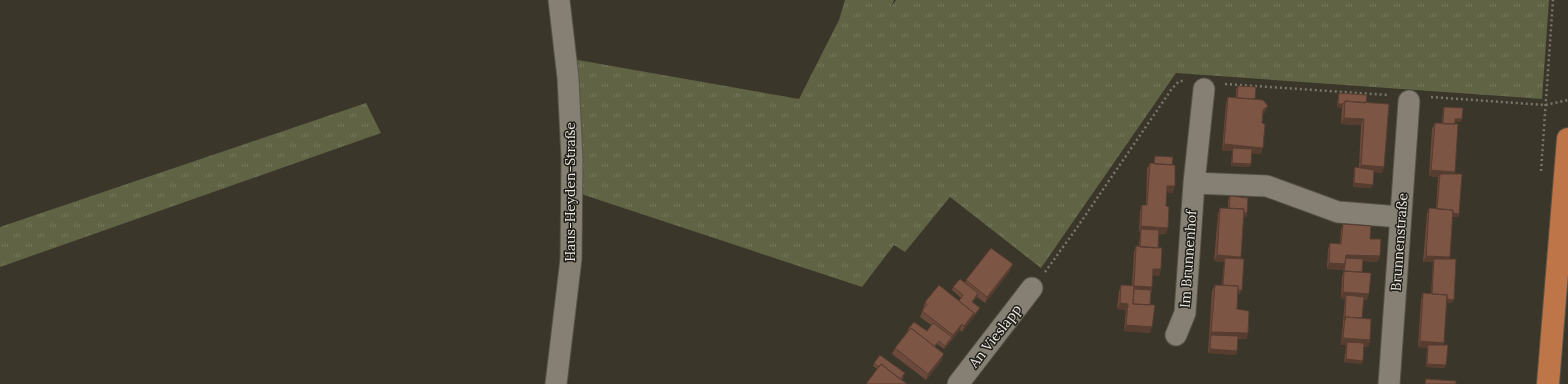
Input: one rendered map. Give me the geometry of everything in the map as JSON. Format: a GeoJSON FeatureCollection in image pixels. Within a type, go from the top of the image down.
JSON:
{"type":"FeatureCollection","features":[{"type":"Feature","properties":{"kind":"main road"},"geometry":{"type":"LineString","coordinates":[[1548,384],[1568,138]]}},
{"type":"Feature","properties":{"kind":"street","name":"Haus-Heyden-Straße"},"geometry":{"type":"LineString","coordinates":[[556,384],[571,259],[572,166],[568,78],[559,0]]}},
{"type":"Feature","properties":{"kind":"street","name":"Im Brunnenhof"},"geometry":{"type":"LineString","coordinates":[[1176,335],[1185,313],[1194,182],[1204,84]]}},
{"type":"Feature","properties":{"kind":"street","name":"Brunnenstraße"},"geometry":{"type":"LineString","coordinates":[[1389,384],[1400,217],[1410,98]]}},
{"type":"Feature","properties":{"kind":"street"},"geometry":{"type":"LineString","coordinates":[[1194,182],[1267,186],[1338,212],[1400,217]]}},
{"type":"Feature","properties":{"kind":"street","name":"An Vieslapp"},"geometry":{"type":"LineString","coordinates":[[958,384],[1032,288]]}},
{"type":"Feature","properties":{"kind":"path"},"geometry":{"type":"LineString","coordinates":[[1032,288],[1076,229],[1179,81],[1410,98],[1545,105],[1568,100]]}},
{"type":"Feature","properties":{"kind":"green space"},"geometry":{"type":"Polygon","coordinates":[[[845,0],[894,0],[891,7],[896,0],[1549,0],[1542,99],[1176,73],[1041,268],[950,197],[905,252],[894,245],[862,287],[581,194],[572,59],[799,99],[839,20],[845,0]]]}},
{"type":"Feature","properties":{"kind":"green space"},"geometry":{"type":"Polygon","coordinates":[[[366,103],[381,133],[0,267],[0,227],[366,103]]]}},
{"type":"Feature","properties":{"kind":"building"},"geometry":{"type":"Polygon","coordinates":[[[1238,86],[1256,87],[1255,99],[1237,98],[1238,86]]]}},
{"type":"Feature","properties":{"kind":"building"},"geometry":{"type":"Polygon","coordinates":[[[1339,93],[1367,95],[1366,103],[1345,101],[1343,104],[1338,104],[1339,93]]]}},
{"type":"Feature","properties":{"kind":"building"},"geometry":{"type":"Polygon","coordinates":[[[1228,97],[1263,100],[1268,106],[1263,110],[1262,123],[1265,124],[1263,148],[1224,144],[1228,97]]]}},
{"type":"Feature","properties":{"kind":"building"},"geometry":{"type":"Polygon","coordinates":[[[1345,101],[1389,104],[1384,167],[1361,165],[1364,119],[1344,118],[1345,101]]]}},
{"type":"Feature","properties":{"kind":"building"},"geometry":{"type":"Polygon","coordinates":[[[1444,107],[1463,108],[1462,119],[1455,119],[1455,124],[1443,124],[1444,107]]]}},
{"type":"Feature","properties":{"kind":"building"},"geometry":{"type":"Polygon","coordinates":[[[1435,123],[1458,124],[1455,172],[1431,170],[1435,123]]]}},
{"type":"Feature","properties":{"kind":"building"},"geometry":{"type":"Polygon","coordinates":[[[1233,148],[1252,149],[1251,164],[1232,163],[1233,148]]]}},
{"type":"Feature","properties":{"kind":"building"},"geometry":{"type":"Polygon","coordinates":[[[1155,156],[1173,157],[1172,165],[1154,164],[1155,156]]]}},
{"type":"Feature","properties":{"kind":"building"},"geometry":{"type":"Polygon","coordinates":[[[1150,163],[1175,165],[1175,186],[1167,186],[1166,206],[1169,207],[1168,228],[1141,226],[1142,205],[1147,205],[1150,163]]]}},
{"type":"Feature","properties":{"kind":"building"},"geometry":{"type":"Polygon","coordinates":[[[1355,167],[1374,170],[1373,185],[1354,183],[1355,167]]]}},
{"type":"Feature","properties":{"kind":"building"},"geometry":{"type":"Polygon","coordinates":[[[1440,174],[1462,174],[1459,214],[1453,213],[1453,210],[1437,209],[1440,174]]]}},
{"type":"Feature","properties":{"kind":"building"},"geometry":{"type":"Polygon","coordinates":[[[1230,196],[1248,198],[1247,213],[1244,213],[1244,209],[1229,208],[1230,196]]]}},
{"type":"Feature","properties":{"kind":"building"},"geometry":{"type":"Polygon","coordinates":[[[1220,208],[1244,209],[1241,257],[1217,255],[1220,208]]]}},
{"type":"Feature","properties":{"kind":"building"},"geometry":{"type":"Polygon","coordinates":[[[1429,208],[1453,210],[1450,257],[1426,256],[1429,208]]]}},
{"type":"Feature","properties":{"kind":"building"},"geometry":{"type":"Polygon","coordinates":[[[1343,224],[1371,226],[1370,239],[1381,239],[1380,256],[1346,255],[1345,264],[1329,263],[1330,243],[1341,244],[1343,224]]]}},
{"type":"Feature","properties":{"kind":"building"},"geometry":{"type":"Polygon","coordinates":[[[1141,229],[1159,230],[1158,248],[1140,247],[1141,229]]]}},
{"type":"Feature","properties":{"kind":"building"},"geometry":{"type":"Polygon","coordinates":[[[1136,246],[1162,248],[1161,269],[1153,269],[1152,287],[1134,286],[1136,246]]]}},
{"type":"Feature","properties":{"kind":"building"},"geometry":{"type":"Polygon","coordinates":[[[991,248],[1013,264],[987,297],[966,280],[991,248]]]}},
{"type":"Feature","properties":{"kind":"building"},"geometry":{"type":"Polygon","coordinates":[[[1225,258],[1244,259],[1242,290],[1238,290],[1238,286],[1223,285],[1225,258]]]}},
{"type":"Feature","properties":{"kind":"building"},"geometry":{"type":"Polygon","coordinates":[[[1346,258],[1363,259],[1362,272],[1344,271],[1346,258]]]}},
{"type":"Feature","properties":{"kind":"building"},"geometry":{"type":"Polygon","coordinates":[[[1434,259],[1456,259],[1454,300],[1447,299],[1447,295],[1432,294],[1434,259]]]}},
{"type":"Feature","properties":{"kind":"building"},"geometry":{"type":"Polygon","coordinates":[[[1344,271],[1371,273],[1369,294],[1343,292],[1344,271]]]}},
{"type":"Feature","properties":{"kind":"building"},"geometry":{"type":"Polygon","coordinates":[[[960,279],[978,293],[972,302],[980,308],[973,316],[974,313],[959,301],[963,295],[953,287],[960,279]]]}},
{"type":"Feature","properties":{"kind":"building"},"geometry":{"type":"Polygon","coordinates":[[[939,285],[974,313],[964,326],[962,324],[953,335],[922,311],[927,304],[925,302],[939,285]]]}},
{"type":"Feature","properties":{"kind":"building"},"geometry":{"type":"Polygon","coordinates":[[[1121,285],[1134,286],[1133,304],[1155,305],[1152,327],[1126,325],[1128,304],[1120,303],[1121,285]]]}},
{"type":"Feature","properties":{"kind":"building"},"geometry":{"type":"Polygon","coordinates":[[[1215,285],[1238,286],[1237,309],[1249,311],[1248,333],[1211,332],[1215,285]]]}},
{"type":"Feature","properties":{"kind":"building"},"geometry":{"type":"Polygon","coordinates":[[[1134,289],[1151,290],[1150,305],[1133,304],[1134,289]]]}},
{"type":"Feature","properties":{"kind":"building"},"geometry":{"type":"Polygon","coordinates":[[[1423,293],[1447,295],[1444,343],[1420,341],[1423,293]]]}},
{"type":"Feature","properties":{"kind":"building"},"geometry":{"type":"Polygon","coordinates":[[[1346,295],[1364,297],[1362,318],[1345,317],[1346,295]]]}},
{"type":"Feature","properties":{"kind":"building"},"geometry":{"type":"Polygon","coordinates":[[[1345,317],[1371,319],[1370,340],[1343,338],[1345,317]]]}},
{"type":"Feature","properties":{"kind":"building"},"geometry":{"type":"Polygon","coordinates":[[[914,322],[927,331],[933,323],[952,337],[945,346],[939,341],[934,346],[911,328],[909,330],[908,329],[914,322]]]}},
{"type":"Feature","properties":{"kind":"building"},"geometry":{"type":"Polygon","coordinates":[[[911,328],[944,354],[928,374],[895,348],[911,328]]]}},
{"type":"Feature","properties":{"kind":"building"},"geometry":{"type":"Polygon","coordinates":[[[1211,335],[1238,336],[1237,351],[1210,349],[1211,335]]]}},
{"type":"Feature","properties":{"kind":"building"},"geometry":{"type":"Polygon","coordinates":[[[1347,342],[1364,343],[1363,361],[1346,359],[1347,342]]]}},
{"type":"Feature","properties":{"kind":"building"},"geometry":{"type":"Polygon","coordinates":[[[1428,345],[1448,345],[1446,365],[1427,364],[1428,345]]]}},
{"type":"Feature","properties":{"kind":"building"},"geometry":{"type":"Polygon","coordinates":[[[880,355],[905,373],[900,379],[881,364],[879,367],[874,363],[880,355]]]}},
{"type":"Feature","properties":{"kind":"building"},"geometry":{"type":"Polygon","coordinates":[[[881,364],[907,384],[866,384],[881,364]]]}},
{"type":"Feature","properties":{"kind":"building"},"geometry":{"type":"Polygon","coordinates":[[[1426,379],[1456,381],[1456,384],[1425,384],[1426,379]]]}}]}
